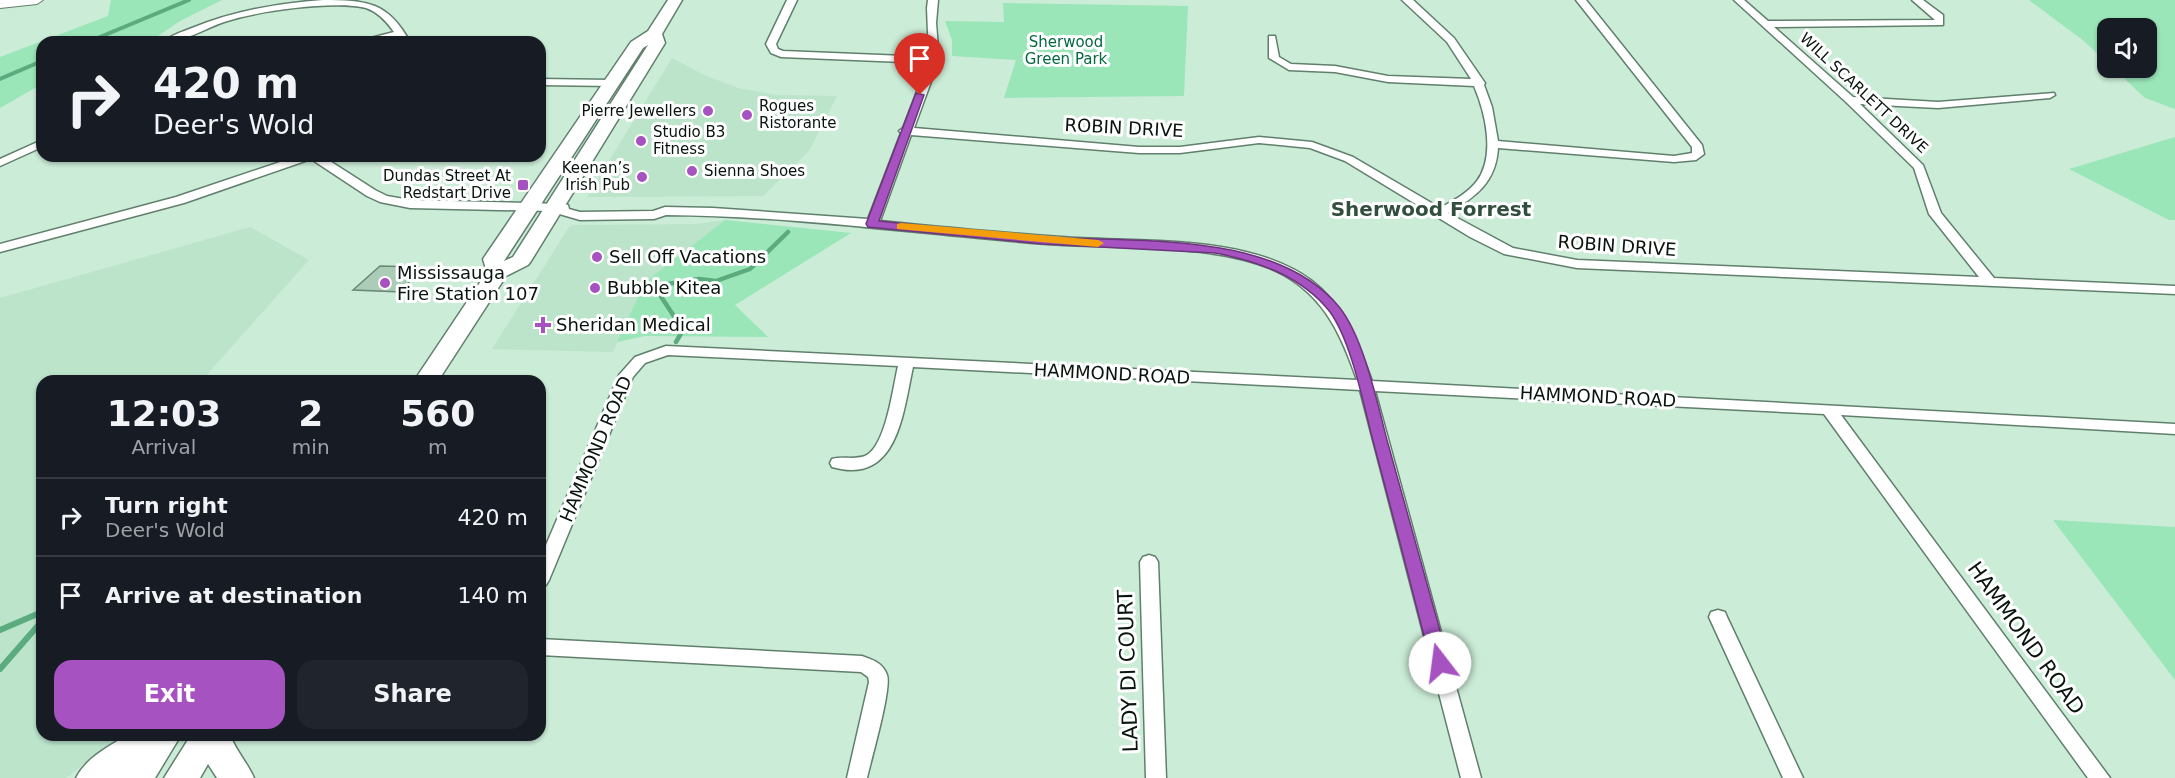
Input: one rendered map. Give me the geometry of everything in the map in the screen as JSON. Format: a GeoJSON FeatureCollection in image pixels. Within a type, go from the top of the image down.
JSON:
{"type":"FeatureCollection","features":[{"type":"Feature","properties":{"kind":"main road"},"geometry":{"type":"LineString","coordinates":[[498,272],[492,259],[637,45],[654,34],[675,0]]}},
{"type":"Feature","properties":{"kind":"main road"},"geometry":{"type":"LineString","coordinates":[[430,375],[498,272],[521,261],[657,43],[654,34]]}},
{"type":"Feature","properties":{"kind":"main road"},"geometry":{"type":"LineString","coordinates":[[93,778],[121,756],[147,741]]}},
{"type":"Feature","properties":{"kind":"main road"},"geometry":{"type":"LineString","coordinates":[[136,778],[161,741]]}},
{"type":"Feature","properties":{"kind":"main road"},"geometry":{"type":"LineString","coordinates":[[181,778],[205,741]]}},
{"type":"Feature","properties":{"kind":"main road"},"geometry":{"type":"LineString","coordinates":[[216,741],[222,759],[237,778]]}},
{"type":"Feature","properties":{"kind":"street"},"geometry":{"type":"LineString","coordinates":[[0,4],[37,0]]}},
{"type":"Feature","properties":{"kind":"street"},"geometry":{"type":"LineString","coordinates":[[792,0],[771,44],[774,51],[781,54],[934,60]]}},
{"type":"Feature","properties":{"kind":"street"},"geometry":{"type":"LineString","coordinates":[[872,224],[905,131],[934,60],[935,43],[929,23],[933,0]]}},
{"type":"Feature","properties":{"kind":"street"},"geometry":{"type":"LineString","coordinates":[[1407,0],[1443,31],[1466,59],[1480,84],[1494,144],[1486,176],[1476,189],[1467,198],[1440,213]]}},
{"type":"Feature","properties":{"kind":"street"},"geometry":{"type":"LineString","coordinates":[[1494,144],[1674,159],[1692,158],[1698,154],[1698,147],[1581,0]]}},
{"type":"Feature","properties":{"kind":"street","name":"WILL SCARLETT DRIVE"},"geometry":{"type":"LineString","coordinates":[[1739,0],[1919,166],[1934,209],[1989,281]]}},
{"type":"Feature","properties":{"kind":"street"},"geometry":{"type":"LineString","coordinates":[[1764,24],[1940,24],[1940,17],[1917,0]]}},
{"type":"Feature","properties":{"kind":"street"},"geometry":{"type":"LineString","coordinates":[[182,36],[214,22],[273,3],[334,2],[371,6],[385,15],[401,36]]}},
{"type":"Feature","properties":{"kind":"street"},"geometry":{"type":"LineString","coordinates":[[1272,38],[1274,58],[1289,67],[1335,69],[1405,81],[1480,84]]}},
{"type":"Feature","properties":{"kind":"street"},"geometry":{"type":"LineString","coordinates":[[546,82],[612,83]]}},
{"type":"Feature","properties":{"kind":"street"},"geometry":{"type":"LineString","coordinates":[[1850,100],[1938,105],[2050,95]]}},
{"type":"Feature","properties":{"kind":"street","name":"ROBIN DRIVE"},"geometry":{"type":"LineString","coordinates":[[905,131],[1138,150],[1180,150],[1259,140],[1300,143],[1349,159],[1474,234],[1509,251],[1577,264],[2175,290]]}},
{"type":"Feature","properties":{"kind":"street"},"geometry":{"type":"LineString","coordinates":[[0,163],[36,146]]}},
{"type":"Feature","properties":{"kind":"street"},"geometry":{"type":"LineString","coordinates":[[0,248],[180,200],[291,162]]}},
{"type":"Feature","properties":{"kind":"street"},"geometry":{"type":"LineString","coordinates":[[324,162],[384,199],[410,204],[554,208],[580,216],[654,215],[665,211],[759,212],[1043,240],[1215,249],[1262,261],[1288,272],[1310,285],[1335,311],[1348,333],[1366,386],[1471,778]]}},
{"type":"Feature","properties":{"kind":"street","name":"HAMMOND ROAD"},"geometry":{"type":"LineString","coordinates":[[546,566],[626,375],[644,357],[666,350],[906,364],[1830,409],[2175,429]]}},
{"type":"Feature","properties":{"kind":"street"},"geometry":{"type":"LineString","coordinates":[[838,463],[863,463],[877,456],[889,434],[906,364]]}},
{"type":"Feature","properties":{"kind":"street","name":"HAMMOND ROAD"},"geometry":{"type":"LineString","coordinates":[[1830,409],[2100,778]]}},
{"type":"Feature","properties":{"kind":"street","name":"LADY DI COURT"},"geometry":{"type":"LineString","coordinates":[[1149,562],[1156,778]]}},
{"type":"Feature","properties":{"kind":"street"},"geometry":{"type":"LineString","coordinates":[[1718,617],[1793,778]]}},
{"type":"Feature","properties":{"kind":"street"},"geometry":{"type":"LineString","coordinates":[[546,647],[862,664],[878,674],[879,682],[857,778]]}},
{"type":"Feature","properties":{"kind":"shaded area"},"geometry":{"type":"Polygon","coordinates":[[[672,58],[704,75],[738,88],[777,95],[837,96],[809,151],[763,196],[587,197],[672,58]]]}},
{"type":"Feature","properties":{"kind":"shaded area"},"geometry":{"type":"Polygon","coordinates":[[[725,220],[645,282],[613,352],[492,349],[569,227],[573,225],[696,224],[725,220]]]}},
{"type":"Feature","properties":{"kind":"shaded area"},"geometry":{"type":"Polygon","coordinates":[[[250,227],[309,260],[206,375],[36,375],[36,741],[114,741],[66,778],[0,778],[0,298],[250,227]]]}},
{"type":"Feature","properties":{"kind":"green space"},"geometry":{"type":"Polygon","coordinates":[[[111,0],[222,0],[180,21],[158,36],[55,36],[108,16],[111,0]]]}},
{"type":"Feature","properties":{"kind":"green space"},"geometry":{"type":"Polygon","coordinates":[[[2029,0],[2175,0],[2175,109],[2145,98],[2124,78],[2157,78],[2157,18],[2097,18],[2097,53],[2029,0]]]}},
{"type":"Feature","properties":{"kind":"green space","name":"Sherwood Green Park"},"geometry":{"type":"Polygon","coordinates":[[[1003,3],[1188,6],[1184,96],[1004,98],[1016,60],[952,56],[952,40],[945,21],[1004,22],[1003,3]]]}},
{"type":"Feature","properties":{"kind":"green space"},"geometry":{"type":"Polygon","coordinates":[[[36,43],[36,87],[0,108],[0,57],[36,43]]]}},
{"type":"Feature","properties":{"kind":"green space"},"geometry":{"type":"Polygon","coordinates":[[[2175,137],[2175,220],[2169,220],[2069,169],[2175,137]]]}},
{"type":"Feature","properties":{"kind":"green space"},"geometry":{"type":"Polygon","coordinates":[[[725,220],[851,233],[735,305],[768,337],[645,336],[617,342],[645,282],[725,220]]]}},
{"type":"Feature","properties":{"kind":"green space"},"geometry":{"type":"Polygon","coordinates":[[[2053,520],[2175,527],[2175,680],[2053,520]]]}},
{"type":"Feature","properties":{"kind":"building","name":"Mississauga Fire Station 107"},"geometry":{"type":"Polygon","coordinates":[[[380,266],[420,267],[402,292],[353,290],[380,266]]]}},
{"type":"Feature","properties":{"kind":"waterway"},"geometry":{"type":"LineString","coordinates":[[102,36],[189,0]]}},
{"type":"Feature","properties":{"kind":"waterway"},"geometry":{"type":"LineString","coordinates":[[0,79],[36,64]]}},
{"type":"Feature","properties":{"kind":"waterway"},"geometry":{"type":"LineString","coordinates":[[676,342],[683,330],[658,292],[668,284],[699,279],[716,281],[750,269],[788,232]]}},
{"type":"Feature","properties":{"kind":"waterway"},"geometry":{"type":"LineString","coordinates":[[0,630],[36,615]]}},
{"type":"Feature","properties":{"kind":"waterway"},"geometry":{"type":"LineString","coordinates":[[0,669],[36,628]]}},
{"type":"Feature","properties":{"kind":"slow traffic"},"geometry":{"type":"LineString","coordinates":[[901,227],[1098,243]]}},
{"type":"Feature","properties":{"kind":"place","name":"Pierre Jewellers"},"geometry":{"type":"Point","coordinates":[708,111]}},
{"type":"Feature","properties":{"kind":"place","name":"Rogues Ristorante"},"geometry":{"type":"Point","coordinates":[747,115]}},
{"type":"Feature","properties":{"kind":"place","name":"Studio B3 Fitness"},"geometry":{"type":"Point","coordinates":[641,141]}},
{"type":"Feature","properties":{"kind":"place","name":"Sienna Shoes"},"geometry":{"type":"Point","coordinates":[692,171]}},
{"type":"Feature","properties":{"kind":"place","name":"Keenan’s Irish Pub"},"geometry":{"type":"Point","coordinates":[642,177]}},
{"type":"Feature","properties":{"kind":"place","name":"Dundas Street At Redstart Drive"},"geometry":{"type":"Point","coordinates":[523,185]}},
{"type":"Feature","properties":{"kind":"place","name":"Sell Off Vacations"},"geometry":{"type":"Point","coordinates":[597,257]}},
{"type":"Feature","properties":{"kind":"place","name":"Mississauga Fire Station 107"},"geometry":{"type":"Point","coordinates":[385,283]}},
{"type":"Feature","properties":{"kind":"place","name":"Bubble Kitea"},"geometry":{"type":"Point","coordinates":[595,288]}},
{"type":"Feature","properties":{"kind":"place","name":"Sheridan Medical"},"geometry":{"type":"Point","coordinates":[543,325]}},
{"type":"Feature","properties":{"kind":"district","name":"Sherwood Forrest"},"geometry":{"type":"Point","coordinates":[1431,209]}},
{"type":"Feature","properties":{"kind":"route"},"geometry":{"type":"LineString","coordinates":[[920,95],[872,224],[1043,240],[1215,249],[1262,261],[1288,272],[1310,285],[1335,311],[1348,333],[1366,386],[1440,663]]}}]}
